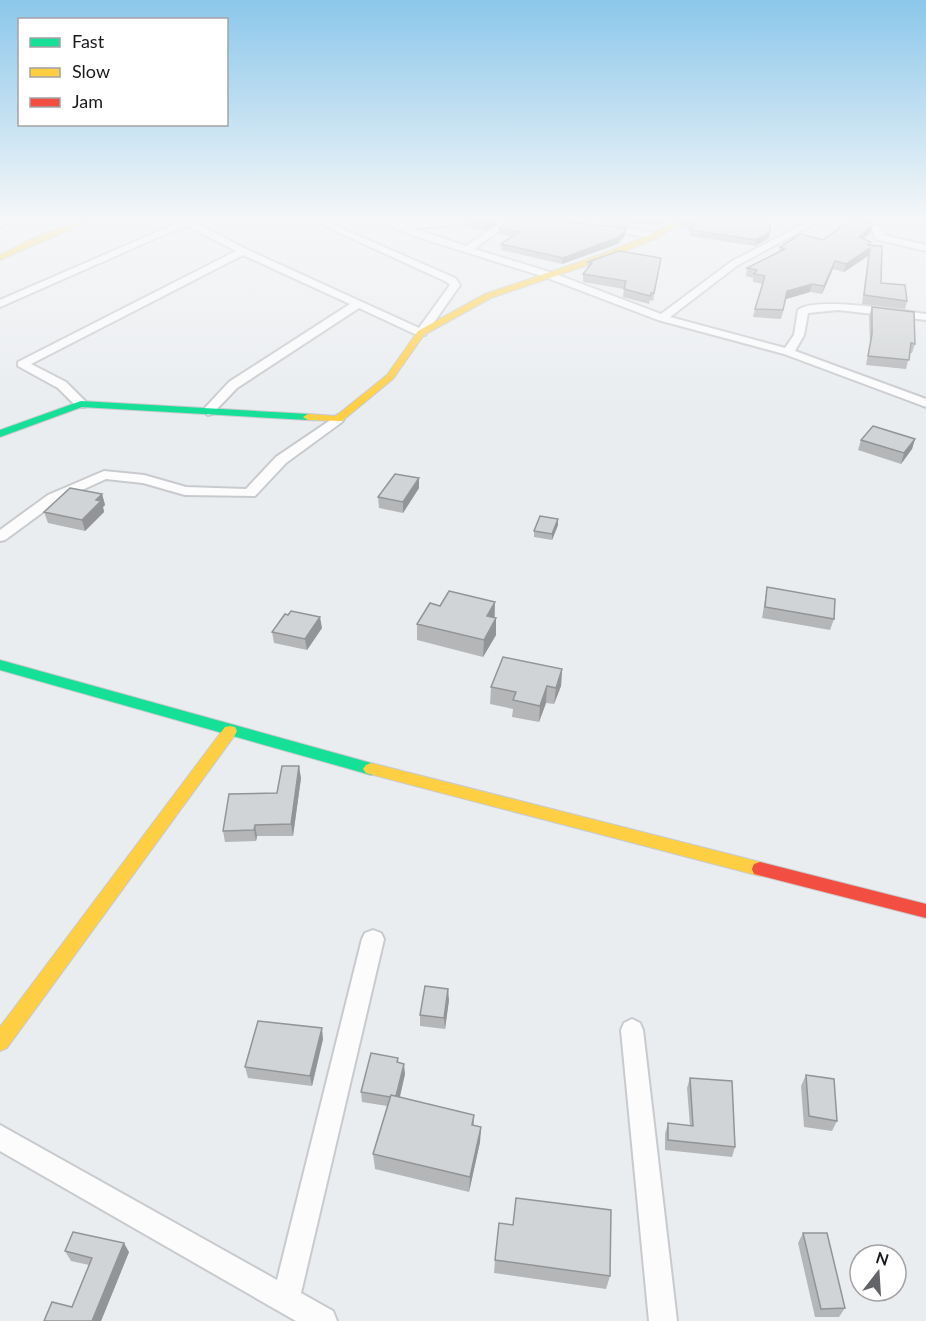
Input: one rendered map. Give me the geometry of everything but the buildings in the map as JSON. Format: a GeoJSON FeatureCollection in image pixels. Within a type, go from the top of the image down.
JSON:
{"type":"FeatureCollection","features":[{"type":"Feature","properties":{"kind":"street"},"geometry":{"type":"LineString","coordinates":[[0,304],[48,283]]}},
{"type":"Feature","properties":{"kind":"street"},"geometry":{"type":"LineString","coordinates":[[81,404],[62,385],[22,364],[179,283]]}},
{"type":"Feature","properties":{"kind":"street"},"geometry":{"type":"LineString","coordinates":[[312,283],[421,333]]}},
{"type":"Feature","properties":{"kind":"street"},"geometry":{"type":"LineString","coordinates":[[0,537],[53,498],[104,475],[144,479],[185,491],[250,493],[281,460],[338,419],[390,377],[455,285],[454,283]]}},
{"type":"Feature","properties":{"kind":"street"},"geometry":{"type":"LineString","coordinates":[[421,333],[488,296],[527,283]]}},
{"type":"Feature","properties":{"kind":"street"},"geometry":{"type":"LineString","coordinates":[[569,283],[662,318],[788,352],[926,403]]}},
{"type":"Feature","properties":{"kind":"street"},"geometry":{"type":"LineString","coordinates":[[662,318],[709,283]]}},
{"type":"Feature","properties":{"kind":"street"},"geometry":{"type":"LineString","coordinates":[[208,411],[233,385],[358,304]]}},
{"type":"Feature","properties":{"kind":"street"},"geometry":{"type":"LineString","coordinates":[[788,352],[799,335],[803,310],[838,307],[926,317]]}},
{"type":"Feature","properties":{"kind":"street"},"geometry":{"type":"LineString","coordinates":[[0,434],[81,404],[338,419]]}},
{"type":"Feature","properties":{"kind":"street"},"geometry":{"type":"LineString","coordinates":[[0,665],[82,686],[279,746],[926,911]]}},
{"type":"Feature","properties":{"kind":"street"},"geometry":{"type":"LineString","coordinates":[[0,1042],[230,731]]}},
{"type":"Feature","properties":{"kind":"street"},"geometry":{"type":"LineString","coordinates":[[286,1300],[373,939]]}},
{"type":"Feature","properties":{"kind":"street"},"geometry":{"type":"LineString","coordinates":[[632,1030],[663,1321]]}},
{"type":"Feature","properties":{"kind":"street"},"geometry":{"type":"LineString","coordinates":[[0,1137],[323,1321]]}},
{"type":"Feature","properties":{"kind":"traffic: fast"},"geometry":{"type":"LineString","coordinates":[[0,434],[81,404],[308,417]]}},
{"type":"Feature","properties":{"kind":"traffic: fast"},"geometry":{"type":"LineString","coordinates":[[0,665],[371,769]]}},
{"type":"Feature","properties":{"kind":"traffic: slow"},"geometry":{"type":"LineString","coordinates":[[308,417],[338,419],[390,377],[421,333],[488,296],[527,283]]}},
{"type":"Feature","properties":{"kind":"traffic: slow"},"geometry":{"type":"LineString","coordinates":[[0,1042],[230,731]]}},
{"type":"Feature","properties":{"kind":"traffic: slow"},"geometry":{"type":"LineString","coordinates":[[371,769],[760,869]]}},
{"type":"Feature","properties":{"kind":"traffic: jam"},"geometry":{"type":"LineString","coordinates":[[760,869],[926,911]]}}]}
